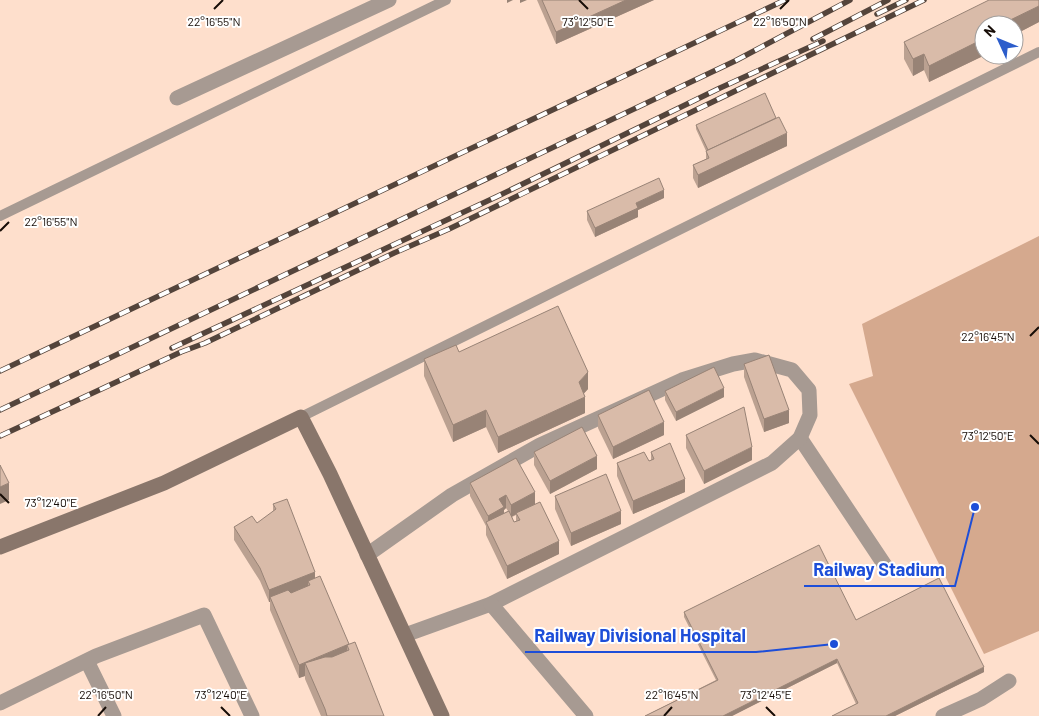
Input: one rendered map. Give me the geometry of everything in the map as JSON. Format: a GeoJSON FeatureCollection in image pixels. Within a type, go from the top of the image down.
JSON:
{"type":"FeatureCollection","features":[{"type":"Feature","properties":{"kind":"street"},"geometry":{"type":"LineString","coordinates":[[177,98],[389,0]]}},
{"type":"Feature","properties":{"kind":"street"},"geometry":{"type":"LineString","coordinates":[[367,555],[452,495],[540,445],[682,380],[733,364],[755,360],[792,370],[809,390],[810,416],[800,438],[772,463],[491,604],[405,635]]}},
{"type":"Feature","properties":{"kind":"street"},"geometry":{"type":"LineString","coordinates":[[0,548],[164,483],[301,417],[330,474],[442,716]]}},
{"type":"Feature","properties":{"kind":"street"},"geometry":{"type":"LineString","coordinates":[[800,438],[886,567]]}},
{"type":"Feature","properties":{"kind":"street"},"geometry":{"type":"LineString","coordinates":[[491,604],[586,716]]}},
{"type":"Feature","properties":{"kind":"street"},"geometry":{"type":"LineString","coordinates":[[0,703],[87,661],[204,615],[252,716]]}},
{"type":"Feature","properties":{"kind":"street"},"geometry":{"type":"LineString","coordinates":[[87,661],[114,716]]}},
{"type":"Feature","properties":{"kind":"street"},"geometry":{"type":"LineString","coordinates":[[946,715],[981,699],[1009,681]]}},
{"type":"Feature","properties":{"kind":"lane"},"geometry":{"type":"LineString","coordinates":[[0,216],[446,0]]}},
{"type":"Feature","properties":{"kind":"lane"},"geometry":{"type":"LineString","coordinates":[[301,417],[1039,52]]}},
{"type":"Feature","properties":{"kind":"shaded area"},"geometry":{"type":"Polygon","coordinates":[[[1039,236],[1039,631],[984,654],[849,384],[873,376],[862,324],[1039,236]]]}},
{"type":"Feature","properties":{"kind":"building"},"geometry":{"type":"Polygon","coordinates":[[[542,0],[626,0],[556,32],[542,0]]]}},
{"type":"Feature","properties":{"kind":"building"},"geometry":{"type":"Polygon","coordinates":[[[989,0],[1039,0],[1039,6],[1021,15],[974,15],[974,44],[929,66],[924,54],[913,59],[904,42],[989,0]]]}},
{"type":"Feature","properties":{"kind":"building"},"geometry":{"type":"Polygon","coordinates":[[[765,93],[776,118],[708,150],[696,125],[765,93]]]}},
{"type":"Feature","properties":{"kind":"building"},"geometry":{"type":"Polygon","coordinates":[[[779,117],[787,133],[698,175],[693,165],[709,158],[706,151],[779,117]]]}},
{"type":"Feature","properties":{"kind":"building"},"geometry":{"type":"Polygon","coordinates":[[[659,178],[664,190],[636,203],[638,208],[595,228],[587,211],[659,178]]]}},
{"type":"Feature","properties":{"kind":"building"},"geometry":{"type":"Polygon","coordinates":[[[558,306],[588,372],[579,382],[585,397],[498,437],[486,410],[453,425],[424,359],[456,345],[459,352],[558,306]]]}},
{"type":"Feature","properties":{"kind":"building"},"geometry":{"type":"Polygon","coordinates":[[[769,355],[789,410],[764,419],[744,364],[769,355]]]}},
{"type":"Feature","properties":{"kind":"building"},"geometry":{"type":"Polygon","coordinates":[[[714,367],[724,388],[676,412],[665,391],[714,367]]]}},
{"type":"Feature","properties":{"kind":"building"},"geometry":{"type":"Polygon","coordinates":[[[649,390],[664,422],[613,447],[598,415],[649,390]]]}},
{"type":"Feature","properties":{"kind":"building"},"geometry":{"type":"Polygon","coordinates":[[[744,407],[752,447],[704,471],[686,435],[744,407]]]}},
{"type":"Feature","properties":{"kind":"building"},"geometry":{"type":"Polygon","coordinates":[[[582,427],[597,456],[550,481],[534,452],[582,427]]]}},
{"type":"Feature","properties":{"kind":"building"},"geometry":{"type":"Polygon","coordinates":[[[670,443],[685,479],[633,501],[617,463],[644,452],[649,461],[654,459],[651,452],[670,443]]]}},
{"type":"Feature","properties":{"kind":"building"},"geometry":{"type":"Polygon","coordinates":[[[516,458],[535,492],[511,505],[506,495],[499,499],[504,507],[488,516],[470,483],[516,458]]]}},
{"type":"Feature","properties":{"kind":"building"},"geometry":{"type":"Polygon","coordinates":[[[0,465],[9,483],[0,487],[0,465]]]}},
{"type":"Feature","properties":{"kind":"building"},"geometry":{"type":"Polygon","coordinates":[[[606,474],[621,511],[571,533],[555,496],[606,474]]]}},
{"type":"Feature","properties":{"kind":"building"},"geometry":{"type":"Polygon","coordinates":[[[287,499],[315,572],[269,590],[260,568],[234,527],[252,516],[257,523],[276,509],[273,504],[287,499]]]}},
{"type":"Feature","properties":{"kind":"building"},"geometry":{"type":"Polygon","coordinates":[[[540,502],[559,541],[507,566],[486,522],[509,511],[514,522],[520,520],[516,513],[540,502]]]}},
{"type":"Feature","properties":{"kind":"building"},"geometry":{"type":"Polygon","coordinates":[[[819,545],[856,620],[939,578],[984,667],[886,716],[832,716],[858,703],[837,659],[723,716],[645,716],[718,680],[684,612],[819,545]]]}},
{"type":"Feature","properties":{"kind":"building"},"geometry":{"type":"Polygon","coordinates":[[[320,576],[349,644],[299,665],[270,597],[288,590],[291,593],[310,585],[308,581],[320,576]]]}},
{"type":"Feature","properties":{"kind":"building"},"geometry":{"type":"Polygon","coordinates":[[[355,642],[384,716],[327,716],[305,663],[325,657],[332,657],[349,650],[347,645],[355,642]]]}},
{"type":"Feature","properties":{"kind":"railway"},"geometry":{"type":"LineString","coordinates":[[0,371],[785,0]]}},
{"type":"Feature","properties":{"kind":"railway"},"geometry":{"type":"LineString","coordinates":[[0,410],[735,61],[850,0]]}},
{"type":"Feature","properties":{"kind":"railway"},"geometry":{"type":"LineString","coordinates":[[813,39],[888,0]]}},
{"type":"Feature","properties":{"kind":"railway"},"geometry":{"type":"LineString","coordinates":[[877,14],[906,0]]}},
{"type":"Feature","properties":{"kind":"railway"},"geometry":{"type":"LineString","coordinates":[[0,436],[449,229],[924,0]]}},
{"type":"Feature","properties":{"kind":"railway"},"geometry":{"type":"LineString","coordinates":[[172,348],[496,197],[720,88],[823,41]]}},
{"type":"Feature","properties":{"kind":"place","name":"Railway Stadium"},"geometry":{"type":"Point","coordinates":[975,507]}},
{"type":"Feature","properties":{"kind":"place","name":"Railway Divisional Hospital"},"geometry":{"type":"Point","coordinates":[834,644]}}]}
